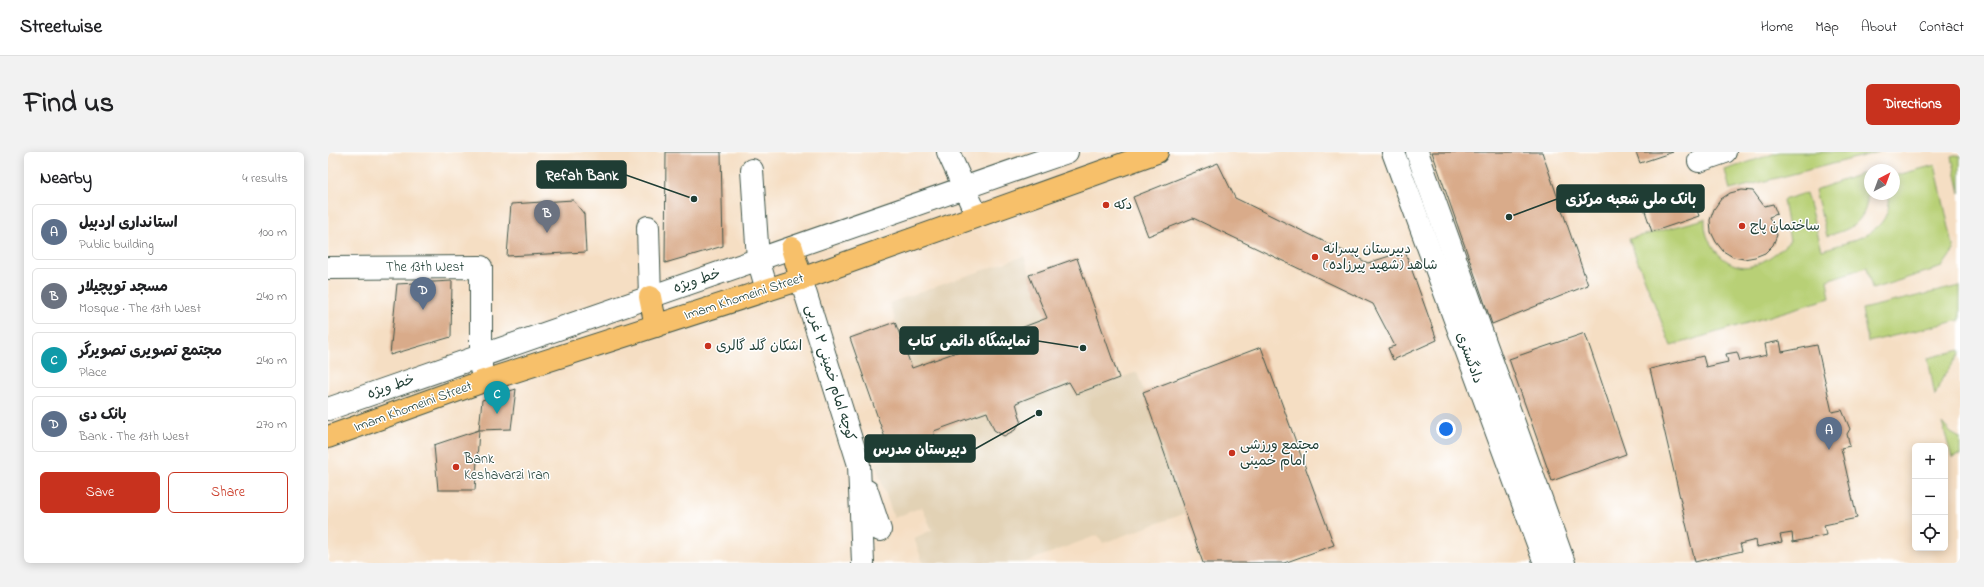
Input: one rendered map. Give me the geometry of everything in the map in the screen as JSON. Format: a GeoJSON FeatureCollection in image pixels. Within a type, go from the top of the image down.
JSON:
{"type":"FeatureCollection","features":[{"type":"Feature","properties":{"kind":"main road","name":"Imam Khomeini Street"},"geometry":{"type":"LineString","coordinates":[[328,437],[481,382],[801,279],[1158,152]]}},
{"type":"Feature","properties":{"kind":"main road"},"geometry":{"type":"LineString","coordinates":[[792,248],[801,279]]}},
{"type":"Feature","properties":{"kind":"main road"},"geometry":{"type":"LineString","coordinates":[[650,297],[656,326]]}},
{"type":"Feature","properties":{"kind":"street"},"geometry":{"type":"LineString","coordinates":[[948,152],[977,216]]}},
{"type":"Feature","properties":{"kind":"street","name":"خط ویژه"},"geometry":{"type":"LineString","coordinates":[[328,409],[1066,152]]}},
{"type":"Feature","properties":{"kind":"street","name":"دادگستری"},"geometry":{"type":"LineString","coordinates":[[1393,152],[1473,339],[1545,563]]}},
{"type":"Feature","properties":{"kind":"street"},"geometry":{"type":"LineString","coordinates":[[1417,152],[1473,339],[1564,563]]}},
{"type":"Feature","properties":{"kind":"street"},"geometry":{"type":"LineString","coordinates":[[1699,161],[1725,152]]}},
{"type":"Feature","properties":{"kind":"street"},"geometry":{"type":"LineString","coordinates":[[752,170],[758,260],[768,290]]}},
{"type":"Feature","properties":{"kind":"street"},"geometry":{"type":"LineString","coordinates":[[648,227],[650,297]]}},
{"type":"Feature","properties":{"kind":"street","name":"The 13th West"},"geometry":{"type":"LineString","coordinates":[[328,268],[481,267],[482,356]]}},
{"type":"Feature","properties":{"kind":"street","name":"کوچه امام خمینی ۲ غربی"},"geometry":{"type":"LineString","coordinates":[[801,279],[859,465],[863,563]]}},
{"type":"Feature","properties":{"kind":"street"},"geometry":{"type":"LineString","coordinates":[[481,382],[482,356]]}},
{"type":"Feature","properties":{"kind":"street"},"geometry":{"type":"LineString","coordinates":[[859,465],[880,530]]}},
{"type":"Feature","properties":{"kind":"shaded area"},"geometry":{"type":"Polygon","coordinates":[[[1024,256],[1069,382],[1076,394],[1137,372],[1186,513],[1103,543],[1098,535],[1023,563],[923,563],[914,538],[932,530],[922,507],[894,518],[875,463],[936,443],[934,431],[889,303],[1024,256]]]}},
{"type":"Feature","properties":{"kind":"green space"},"geometry":{"type":"Polygon","coordinates":[[[1779,152],[1879,152],[1730,190],[1725,170],[1779,152]]]}},
{"type":"Feature","properties":{"kind":"green space"},"geometry":{"type":"Polygon","coordinates":[[[1960,155],[1960,193],[1952,157],[1960,155]]]}},
{"type":"Feature","properties":{"kind":"green space"},"geometry":{"type":"Polygon","coordinates":[[[1935,165],[1954,250],[1942,267],[1872,289],[1867,267],[1827,280],[1830,298],[1671,346],[1629,239],[1705,219],[1708,239],[1722,258],[1743,267],[1751,266],[1767,259],[1790,241],[1783,200],[1806,193],[1822,250],[1857,239],[1868,234],[1877,227],[1884,218],[1888,208],[1889,200],[1900,200],[1900,174],[1935,165]]]}},
{"type":"Feature","properties":{"kind":"green space"},"geometry":{"type":"Polygon","coordinates":[[[1864,173],[1864,200],[1867,200],[1861,218],[1850,228],[1827,236],[1815,190],[1864,173]]]}},
{"type":"Feature","properties":{"kind":"green space"},"geometry":{"type":"Polygon","coordinates":[[[1960,286],[1960,320],[1868,342],[1862,309],[1960,286]]]}},
{"type":"Feature","properties":{"kind":"green space"},"geometry":{"type":"Polygon","coordinates":[[[1960,350],[1960,354],[1942,379],[1935,396],[1928,358],[1960,350]]]}},
{"type":"Feature","properties":{"kind":"green space"},"geometry":{"type":"Polygon","coordinates":[[[1942,423],[1951,433],[1960,438],[1960,455],[1952,457],[1942,423]]]}},
{"type":"Feature","properties":{"kind":"building"},"geometry":{"type":"Polygon","coordinates":[[[666,152],[721,152],[723,246],[665,263],[666,152]]]}},
{"type":"Feature","properties":{"kind":"building"},"geometry":{"type":"Polygon","coordinates":[[[1432,152],[1542,152],[1588,285],[1492,324],[1432,152]]]}},
{"type":"Feature","properties":{"kind":"building"},"geometry":{"type":"Polygon","coordinates":[[[1636,152],[1673,152],[1640,163],[1636,152]]]}},
{"type":"Feature","properties":{"kind":"building","name":"دبیرستان پسرانه شاهد (شهید پیرزاده)"},"geometry":{"type":"Polygon","coordinates":[[[1218,163],[1235,198],[1368,263],[1405,251],[1437,340],[1393,360],[1388,348],[1395,346],[1373,304],[1193,218],[1148,236],[1133,197],[1218,163]]]}},
{"type":"Feature","properties":{"kind":"building","name":"ساختمان پاج"},"geometry":{"type":"Polygon","coordinates":[[[1742,190],[1753,191],[1764,206],[1773,204],[1777,214],[1769,217],[1777,235],[1773,245],[1765,253],[1744,259],[1733,257],[1723,251],[1711,232],[1710,220],[1714,209],[1721,199],[1730,193],[1742,190]]]}},
{"type":"Feature","properties":{"kind":"building"},"geometry":{"type":"Polygon","coordinates":[[[1692,196],[1699,216],[1652,232],[1645,211],[1692,196]]]}},
{"type":"Feature","properties":{"kind":"building"},"geometry":{"type":"Polygon","coordinates":[[[573,200],[584,214],[586,252],[507,256],[511,204],[573,200]]]}},
{"type":"Feature","properties":{"kind":"building"},"geometry":{"type":"Polygon","coordinates":[[[1077,258],[1119,378],[1076,394],[1069,382],[1016,403],[1021,421],[1015,430],[1004,436],[994,430],[987,412],[934,431],[936,443],[892,458],[850,338],[895,322],[912,368],[965,349],[970,339],[982,336],[992,339],[1047,318],[1029,275],[1077,258]]]}},
{"type":"Feature","properties":{"kind":"building"},"geometry":{"type":"Polygon","coordinates":[[[452,281],[451,337],[390,355],[397,284],[452,281]]]}},
{"type":"Feature","properties":{"kind":"building"},"geometry":{"type":"Polygon","coordinates":[[[1585,333],[1626,454],[1552,481],[1509,359],[1585,333]]]}},
{"type":"Feature","properties":{"kind":"building"},"geometry":{"type":"Polygon","coordinates":[[[1780,341],[1782,352],[1817,345],[1832,412],[1842,410],[1850,429],[1847,434],[1850,446],[1841,448],[1857,518],[1824,525],[1826,535],[1793,542],[1792,533],[1780,535],[1782,542],[1757,547],[1756,540],[1740,544],[1742,551],[1695,562],[1650,369],[1703,356],[1706,367],[1728,362],[1726,354],[1737,352],[1740,361],[1767,355],[1765,344],[1780,341]]]}},
{"type":"Feature","properties":{"kind":"building","name":"مجتمع ورزشی امام خمینی"},"geometry":{"type":"Polygon","coordinates":[[[1261,347],[1334,545],[1284,563],[1203,563],[1143,392],[1261,347]]]}},
{"type":"Feature","properties":{"kind":"building"},"geometry":{"type":"Polygon","coordinates":[[[516,389],[511,429],[479,430],[482,400],[516,389]]]}},
{"type":"Feature","properties":{"kind":"building","name":"Bank Keshavarzi Iran"},"geometry":{"type":"Polygon","coordinates":[[[479,430],[475,490],[438,490],[434,445],[479,430]]]}},
{"type":"Feature","properties":{"kind":"place","name":"Refah Bank"},"geometry":{"type":"Point","coordinates":[694,199]}},
{"type":"Feature","properties":{"kind":"place","name":"دکه"},"geometry":{"type":"Point","coordinates":[1106,205]}},
{"type":"Feature","properties":{"kind":"place","name":"بانک ملی شعبه مرکزی"},"geometry":{"type":"Point","coordinates":[1509,217]}},
{"type":"Feature","properties":{"kind":"place","name":"ساختمان پاج"},"geometry":{"type":"Point","coordinates":[1742,226]}},
{"type":"Feature","properties":{"kind":"place","name":"مسجد توپچیلار"},"geometry":{"type":"Point","coordinates":[547,233]}},
{"type":"Feature","properties":{"kind":"place","name":"دبیرستان پسرانه شاهد (شهید پیرزاده)"},"geometry":{"type":"Point","coordinates":[1315,257]}},
{"type":"Feature","properties":{"kind":"place","name":"بانک دی"},"geometry":{"type":"Point","coordinates":[423,310]}},
{"type":"Feature","properties":{"kind":"place","name":"اشکان گلد گالری"},"geometry":{"type":"Point","coordinates":[708,346]}},
{"type":"Feature","properties":{"kind":"place","name":"نمایشگاه دائمی کتاب"},"geometry":{"type":"Point","coordinates":[1083,348]}},
{"type":"Feature","properties":{"kind":"place","name":"دبیرستان مدرس"},"geometry":{"type":"Point","coordinates":[1039,413]}},
{"type":"Feature","properties":{"kind":"place","name":"مجتمع تصویری تصویرگر"},"geometry":{"type":"Point","coordinates":[497,414]}},
{"type":"Feature","properties":{"kind":"place","name":"استانداری اردبیل"},"geometry":{"type":"Point","coordinates":[1829,450]}},
{"type":"Feature","properties":{"kind":"place","name":"مجتمع ورزشی امام خمینی"},"geometry":{"type":"Point","coordinates":[1232,453]}},
{"type":"Feature","properties":{"kind":"place","name":"Bank Keshavarzi Iran"},"geometry":{"type":"Point","coordinates":[456,467]}}]}
